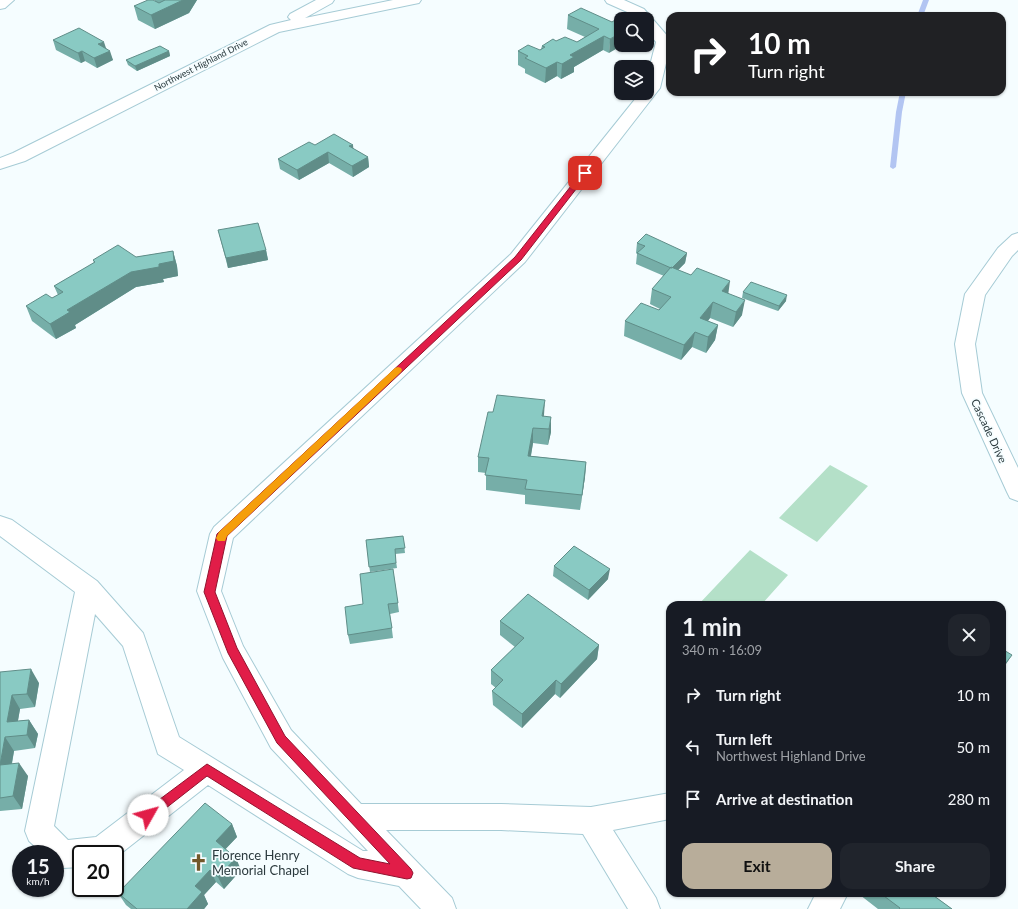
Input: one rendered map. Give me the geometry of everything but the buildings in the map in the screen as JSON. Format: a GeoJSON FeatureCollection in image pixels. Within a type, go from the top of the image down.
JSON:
{"type":"FeatureCollection","features":[{"type":"Feature","properties":{"kind":"street"},"geometry":{"type":"LineString","coordinates":[[0,6],[7,0]]}},
{"type":"Feature","properties":{"kind":"street"},"geometry":{"type":"LineString","coordinates":[[275,28],[327,0]]}},
{"type":"Feature","properties":{"kind":"street","name":"Northwest Highland Drive"},"geometry":{"type":"LineString","coordinates":[[0,164],[26,153],[275,28],[414,0]]}},
{"type":"Feature","properties":{"kind":"street"},"geometry":{"type":"LineString","coordinates":[[612,0],[639,12]]}},
{"type":"Feature","properties":{"kind":"street"},"geometry":{"type":"LineString","coordinates":[[441,909],[281,739],[232,650],[210,592],[222,534],[518,258],[652,88],[664,41],[654,30]]}},
{"type":"Feature","properties":{"kind":"street","name":"Cascade Drive"},"geometry":{"type":"LineString","coordinates":[[1018,239],[1005,252],[975,294],[965,344],[972,393],[1018,492]]}},
{"type":"Feature","properties":{"kind":"street"},"geometry":{"type":"LineString","coordinates":[[0,525],[4,526],[88,588],[134,641],[168,745],[358,864],[407,873]]}},
{"type":"Feature","properties":{"kind":"street"},"geometry":{"type":"LineString","coordinates":[[88,588],[40,831],[63,854],[101,851],[207,769]]}},
{"type":"Feature","properties":{"kind":"street"},"geometry":{"type":"LineString","coordinates":[[354,817],[501,817],[591,821],[666,807]]}},
{"type":"Feature","properties":{"kind":"street"},"geometry":{"type":"LineString","coordinates":[[591,821],[645,909]]}},
{"type":"Feature","properties":{"kind":"street"},"geometry":{"type":"LineString","coordinates":[[823,909],[830,897]]}},
{"type":"Feature","properties":{"kind":"green space"},"geometry":{"type":"Polygon","coordinates":[[[830,465],[868,486],[817,542],[779,518],[830,465]]]}},
{"type":"Feature","properties":{"kind":"green space"},"geometry":{"type":"Polygon","coordinates":[[[750,550],[788,575],[765,601],[702,601],[750,550]]]}},
{"type":"Feature","properties":{"kind":"waterway"},"geometry":{"type":"LineString","coordinates":[[922,12],[926,0]]}},
{"type":"Feature","properties":{"kind":"waterway"},"geometry":{"type":"LineString","coordinates":[[893,167],[902,96]]}},
{"type":"Feature","properties":{"kind":"slow traffic"},"geometry":{"type":"LineString","coordinates":[[221,538],[222,534],[398,370]]}},
{"type":"Feature","properties":{"kind":"place","name":"Florence Henry Memorial Chapel"},"geometry":{"type":"Point","coordinates":[199,862]}},
{"type":"Feature","properties":{"kind":"route"},"geometry":{"type":"LineString","coordinates":[[148,815],[207,769],[358,864],[407,873],[281,739],[232,650],[210,592],[222,534],[518,258],[585,173]]}}]}
